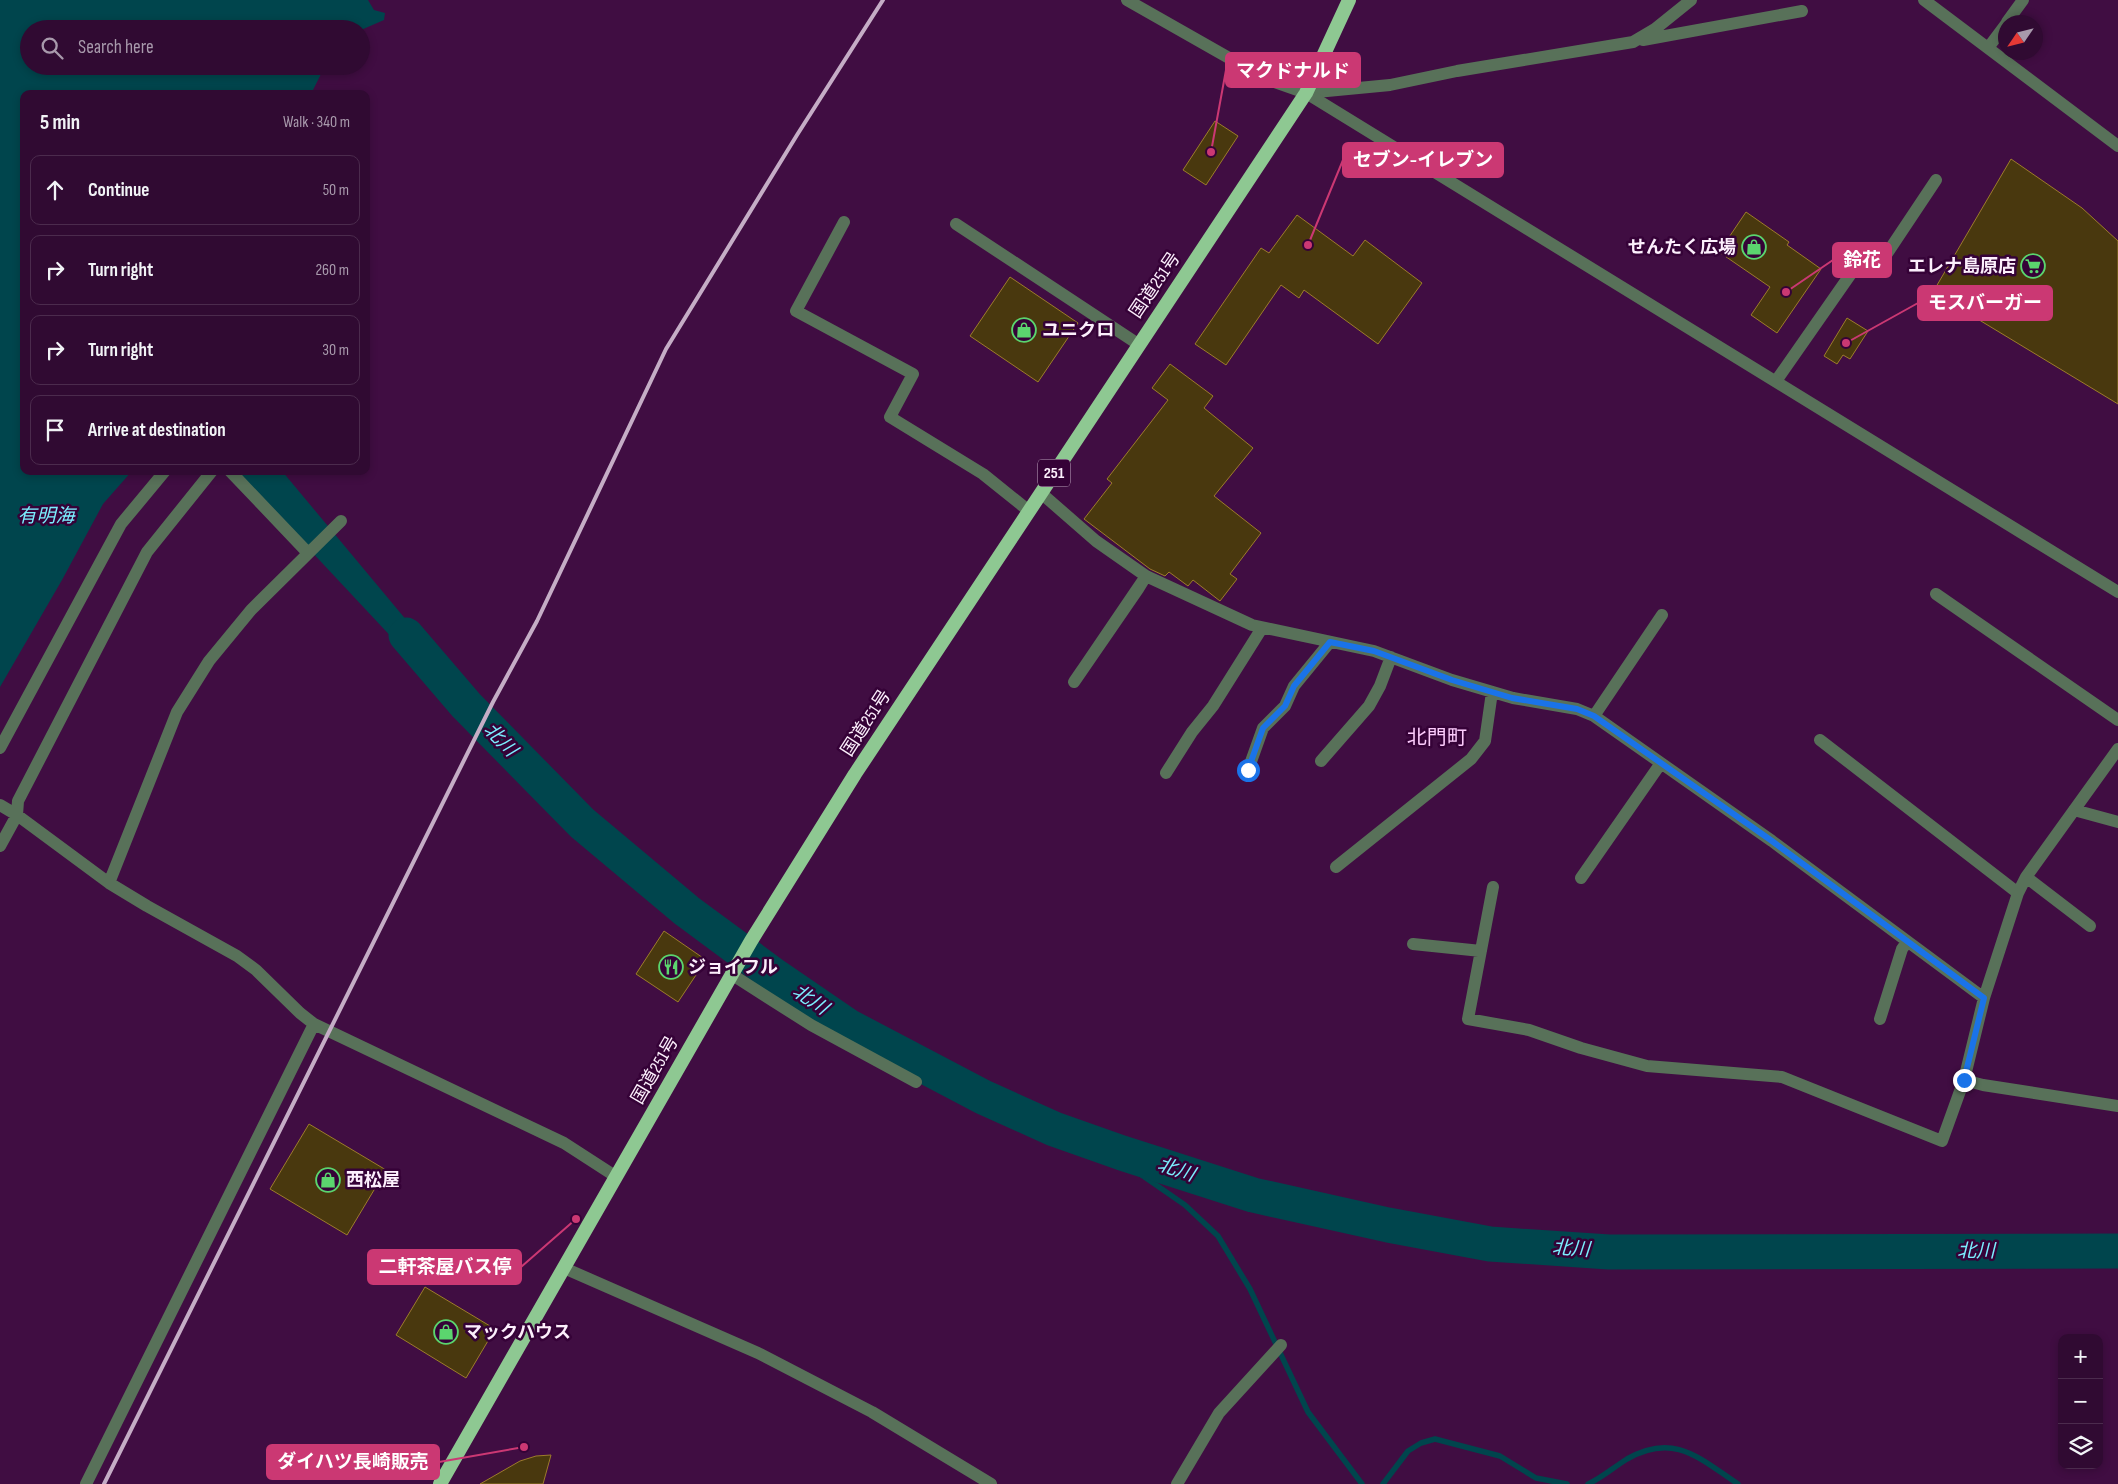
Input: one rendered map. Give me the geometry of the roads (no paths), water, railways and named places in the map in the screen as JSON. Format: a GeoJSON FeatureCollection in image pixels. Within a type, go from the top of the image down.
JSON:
{"type":"FeatureCollection","features":[{"type":"Feature","properties":{"kind":"highway","name":"国道251号"},"geometry":{"type":"LineString","coordinates":[[440,1484],[750,941],[855,774],[1306,93],[1350,0]]}},
{"type":"Feature","properties":{"kind":"street"},"geometry":{"type":"LineString","coordinates":[[1128,0],[1266,79],[1306,93],[2118,592]]}},
{"type":"Feature","properties":{"kind":"street"},"geometry":{"type":"LineString","coordinates":[[1633,42],[1655,29],[1691,0]]}},
{"type":"Feature","properties":{"kind":"street"},"geometry":{"type":"LineString","coordinates":[[1924,0],[2118,146]]}},
{"type":"Feature","properties":{"kind":"street"},"geometry":{"type":"LineString","coordinates":[[2012,15],[2023,0]]}},
{"type":"Feature","properties":{"kind":"street"},"geometry":{"type":"LineString","coordinates":[[1306,93],[1390,85],[1457,70],[1633,42],[1802,11]]}},
{"type":"Feature","properties":{"kind":"street"},"geometry":{"type":"LineString","coordinates":[[1988,48],[1998,34]]}},
{"type":"Feature","properties":{"kind":"street"},"geometry":{"type":"LineString","coordinates":[[1776,382],[1857,265],[1882,261],[1936,180]]}},
{"type":"Feature","properties":{"kind":"street"},"geometry":{"type":"LineString","coordinates":[[844,222],[796,311],[913,374],[890,417],[984,474],[1029,511]]}},
{"type":"Feature","properties":{"kind":"street"},"geometry":{"type":"LineString","coordinates":[[956,224],[1138,344]]}},
{"type":"Feature","properties":{"kind":"street"},"geometry":{"type":"LineString","coordinates":[[0,748],[122,524],[162,475]]}},
{"type":"Feature","properties":{"kind":"street"},"geometry":{"type":"LineString","coordinates":[[0,846],[17,815],[18,801],[147,552],[209,475]]}},
{"type":"Feature","properties":{"kind":"street"},"geometry":{"type":"LineString","coordinates":[[234,475],[308,552]]}},
{"type":"Feature","properties":{"kind":"street"},"geometry":{"type":"LineString","coordinates":[[1041,493],[1096,541],[1146,576],[1252,625],[1374,651],[1452,680],[1512,698],[1577,709],[1594,716],[1772,841],[1984,998]]}},
{"type":"Feature","properties":{"kind":"street"},"geometry":{"type":"LineString","coordinates":[[109,882],[177,712],[209,661],[250,610],[341,521]]}},
{"type":"Feature","properties":{"kind":"street"},"geometry":{"type":"LineString","coordinates":[[1146,576],[1138,590],[1074,682],[1113,625],[1146,576]]}},
{"type":"Feature","properties":{"kind":"street"},"geometry":{"type":"LineString","coordinates":[[1936,594],[2118,720]]}},
{"type":"Feature","properties":{"kind":"street"},"geometry":{"type":"LineString","coordinates":[[1594,716],[1662,615]]}},
{"type":"Feature","properties":{"kind":"street"},"geometry":{"type":"LineString","coordinates":[[1166,773],[1192,732],[1213,706],[1262,628]]}},
{"type":"Feature","properties":{"kind":"street"},"geometry":{"type":"LineString","coordinates":[[1248,770],[1263,728],[1285,706],[1294,686],[1330,642]]}},
{"type":"Feature","properties":{"kind":"street"},"geometry":{"type":"LineString","coordinates":[[1321,761],[1369,706],[1380,686],[1391,657]]}},
{"type":"Feature","properties":{"kind":"street"},"geometry":{"type":"LineString","coordinates":[[1336,867],[1471,759],[1486,741],[1492,692]]}},
{"type":"Feature","properties":{"kind":"street"},"geometry":{"type":"LineString","coordinates":[[1820,740],[2018,893]]}},
{"type":"Feature","properties":{"kind":"street"},"geometry":{"type":"LineString","coordinates":[[1493,887],[1468,1019],[1529,1030],[1581,1048],[1647,1066],[1782,1077],[1942,1141],[1964,1080],[1984,998],[2018,893],[2026,878],[2074,810],[2116,755]]}},
{"type":"Feature","properties":{"kind":"street"},"geometry":{"type":"LineString","coordinates":[[1582,878],[1661,763]]}},
{"type":"Feature","properties":{"kind":"street"},"geometry":{"type":"LineString","coordinates":[[0,805],[17,815],[109,882],[147,906],[236,956],[256,970],[314,1024],[564,1143],[616,1176]]}},
{"type":"Feature","properties":{"kind":"street"},"geometry":{"type":"LineString","coordinates":[[2074,810],[2118,822]]}},
{"type":"Feature","properties":{"kind":"street"},"geometry":{"type":"LineString","coordinates":[[2026,878],[2090,926]]}},
{"type":"Feature","properties":{"kind":"street"},"geometry":{"type":"LineString","coordinates":[[1880,1019],[1902,949],[1907,942]]}},
{"type":"Feature","properties":{"kind":"street"},"geometry":{"type":"LineString","coordinates":[[1413,944],[1481,951]]}},
{"type":"Feature","properties":{"kind":"street"},"geometry":{"type":"LineString","coordinates":[[733,971],[811,1024],[916,1082]]}},
{"type":"Feature","properties":{"kind":"street"},"geometry":{"type":"LineString","coordinates":[[86,1484],[314,1024]]}},
{"type":"Feature","properties":{"kind":"street"},"geometry":{"type":"LineString","coordinates":[[1964,1080],[1983,1086],[2118,1106]]}},
{"type":"Feature","properties":{"kind":"street"},"geometry":{"type":"LineString","coordinates":[[564,1268],[758,1353],[872,1412],[991,1484]]}},
{"type":"Feature","properties":{"kind":"street"},"geometry":{"type":"LineString","coordinates":[[1177,1484],[1219,1413],[1277,1349]]}},
{"type":"Feature","properties":{"kind":"water","name":"有明海"},"geometry":{"type":"Polygon","coordinates":[[[0,0],[368,0],[374,10],[385,13],[384,20],[370,26],[370,20],[20,20],[20,75],[320,75],[313,90],[20,90],[20,475],[128,475],[103,504],[62,580],[0,687],[0,0]]]}},
{"type":"Feature","properties":{"kind":"water"},"geometry":{"type":"Polygon","coordinates":[[[240,475],[285,475],[413,628],[397,643],[240,475]]]}},
{"type":"Feature","properties":{"kind":"waterway","name":"北川"},"geometry":{"type":"LineString","coordinates":[[406,635],[466,705],[582,823],[687,911],[775,976],[848,1026],[983,1097],[1054,1129],[1253,1195],[1388,1225],[1490,1244],[1609,1252],[2118,1251]]}},
{"type":"Feature","properties":{"kind":"waterway"},"geometry":{"type":"LineString","coordinates":[[1122,1153],[1133,1169],[1185,1205],[1218,1236],[1250,1289],[1308,1412],[1362,1484]]}},
{"type":"Feature","properties":{"kind":"waterway"},"geometry":{"type":"LineString","coordinates":[[1383,1484],[1408,1451],[1421,1443],[1435,1439],[1500,1456],[1536,1478],[1567,1484]]}},
{"type":"Feature","properties":{"kind":"waterway"},"geometry":{"type":"LineString","coordinates":[[1588,1484],[1627,1459],[1644,1451],[1659,1448],[1672,1448],[1686,1452],[1711,1465],[1738,1484]]}},
{"type":"Feature","properties":{"kind":"railway"},"geometry":{"type":"LineString","coordinates":[[104,1484],[493,702],[537,621],[666,349],[797,135],[883,0]]}},
{"type":"Feature","properties":{"kind":"place","name":"マクドナルド"},"geometry":{"type":"Point","coordinates":[1211,152]}},
{"type":"Feature","properties":{"kind":"place","name":"セブン-イレブン"},"geometry":{"type":"Point","coordinates":[1308,245]}},
{"type":"Feature","properties":{"kind":"place","name":"せんたく広場"},"geometry":{"type":"Point","coordinates":[1754,247]}},
{"type":"Feature","properties":{"kind":"place","name":"エレナ島原店"},"geometry":{"type":"Point","coordinates":[2033,266]}},
{"type":"Feature","properties":{"kind":"place","name":"鈴花"},"geometry":{"type":"Point","coordinates":[1786,292]}},
{"type":"Feature","properties":{"kind":"place","name":"ユニクロ"},"geometry":{"type":"Point","coordinates":[1024,330]}},
{"type":"Feature","properties":{"kind":"place","name":"モスバーガー"},"geometry":{"type":"Point","coordinates":[1846,343]}},
{"type":"Feature","properties":{"kind":"place","name":"ジョイフル"},"geometry":{"type":"Point","coordinates":[671,967]}},
{"type":"Feature","properties":{"kind":"place","name":"西松屋"},"geometry":{"type":"Point","coordinates":[328,1180]}},
{"type":"Feature","properties":{"kind":"place","name":"二軒茶屋バス停"},"geometry":{"type":"Point","coordinates":[576,1219]}},
{"type":"Feature","properties":{"kind":"place","name":"マックハウス"},"geometry":{"type":"Point","coordinates":[446,1332]}},
{"type":"Feature","properties":{"kind":"place","name":"ダイハツ長崎販売"},"geometry":{"type":"Point","coordinates":[524,1447]}},
{"type":"Feature","properties":{"kind":"district","name":"北門町"},"geometry":{"type":"Point","coordinates":[1437,738]}}]}
